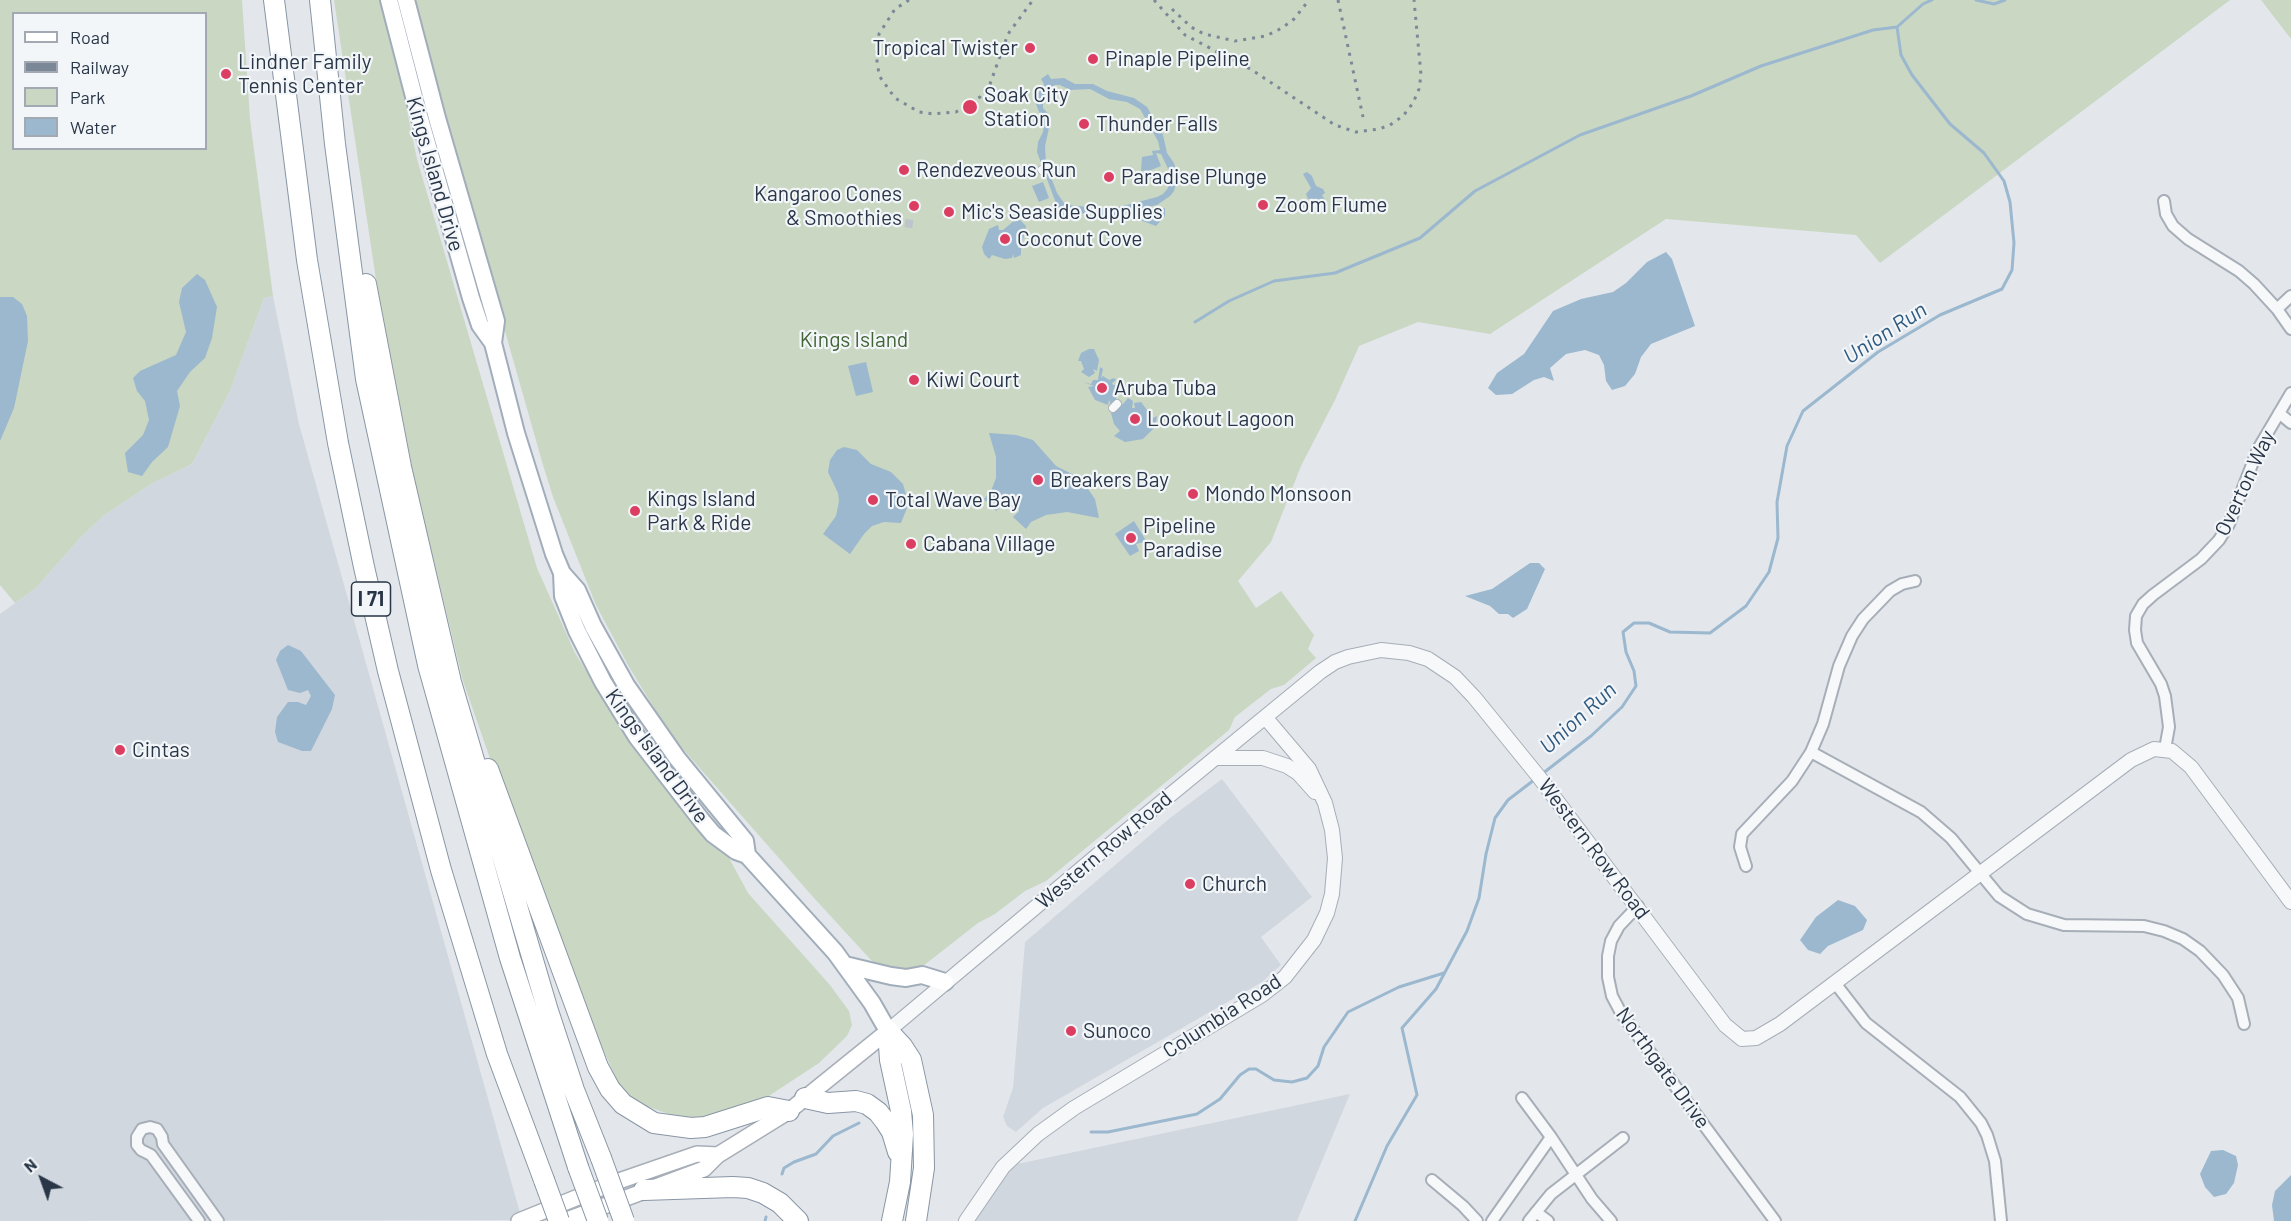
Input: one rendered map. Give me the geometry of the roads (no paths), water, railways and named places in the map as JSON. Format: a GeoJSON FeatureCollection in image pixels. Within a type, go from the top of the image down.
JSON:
{"type":"FeatureCollection","features":[{"type":"Feature","properties":{"kind":"highway","name":"I 71"},"geometry":{"type":"LineString","coordinates":[[274,0],[307,260],[336,432],[364,567],[404,734],[441,870],[497,1054],[559,1221]]}},
{"type":"Feature","properties":{"kind":"highway","name":"I 71"},"geometry":{"type":"LineString","coordinates":[[320,0],[366,379],[428,665],[510,958],[578,1167],[598,1221]]}},
{"type":"Feature","properties":{"kind":"highway"},"geometry":{"type":"LineString","coordinates":[[341,184],[355,217],[401,467],[451,682],[548,1011],[574,1090],[624,1221]]}},
{"type":"Feature","properties":{"kind":"highway"},"geometry":{"type":"LineString","coordinates":[[451,682],[466,709],[598,1067],[610,1089],[638,1115],[654,1123],[670,1127],[705,1127],[768,1107],[789,1111]]}},
{"type":"Feature","properties":{"kind":"highway"},"geometry":{"type":"LineString","coordinates":[[888,1031],[890,1059],[901,1111],[903,1134],[900,1182],[892,1221]]}},
{"type":"Feature","properties":{"kind":"highway"},"geometry":{"type":"LineString","coordinates":[[888,1031],[911,1060],[923,1115],[924,1168],[916,1221]]}},
{"type":"Feature","properties":{"kind":"highway"},"geometry":{"type":"LineString","coordinates":[[805,1098],[828,1103],[856,1101],[867,1104],[878,1112],[892,1132],[900,1161]]}},
{"type":"Feature","properties":{"kind":"highway"},"geometry":{"type":"LineString","coordinates":[[644,1190],[748,1188],[763,1193],[780,1203],[798,1221]]}},
{"type":"Feature","properties":{"kind":"main road","name":"Kings Island Drive"},"geometry":{"type":"LineString","coordinates":[[389,0],[408,78],[471,298],[480,325],[493,343],[516,433],[543,522],[562,573],[577,590],[603,642],[642,710],[677,758],[740,834],[745,841],[747,855],[845,965],[872,1003],[888,1031]]}},
{"type":"Feature","properties":{"kind":"main road","name":"Kings Island Drive"},"geometry":{"type":"LineString","coordinates":[[406,0],[454,181],[496,321],[493,343]]}},
{"type":"Feature","properties":{"kind":"main road"},"geometry":{"type":"LineString","coordinates":[[845,965],[891,976],[913,978],[922,975],[945,982]]}},
{"type":"Feature","properties":{"kind":"main road","name":"Western Row Road"},"geometry":{"type":"LineString","coordinates":[[564,1221],[704,1169],[718,1155],[789,1111],[888,1031]]}},
{"type":"Feature","properties":{"kind":"main road","name":"Western Row Road"},"geometry":{"type":"LineString","coordinates":[[519,1221],[613,1183],[697,1154],[718,1155]]}},
{"type":"Feature","properties":{"kind":"street"},"geometry":{"type":"LineString","coordinates":[[1169,179],[1181,180]]}},
{"type":"Feature","properties":{"kind":"street"},"geometry":{"type":"LineString","coordinates":[[2164,201],[2169,220],[2178,231],[2239,271],[2277,309],[2291,329]]}},
{"type":"Feature","properties":{"kind":"street"},"geometry":{"type":"LineString","coordinates":[[2277,309],[2291,296]]}},
{"type":"Feature","properties":{"kind":"street","name":"Overton Way"},"geometry":{"type":"LineString","coordinates":[[2164,749],[2169,721],[2165,696],[2161,684],[2137,644],[2136,616],[2143,604],[2201,559],[2219,540],[2229,524],[2256,455],[2291,393]]}},
{"type":"Feature","properties":{"kind":"street"},"geometry":{"type":"LineString","coordinates":[[2279,413],[2291,423]]}},
{"type":"Feature","properties":{"kind":"street"},"geometry":{"type":"LineString","coordinates":[[1746,866],[1740,847],[1742,834],[1792,781],[1811,752],[1823,723],[1839,666],[1852,636],[1863,619],[1890,591],[1902,584],[1915,581]]}},
{"type":"Feature","properties":{"kind":"street","name":"Western Row Road"},"geometry":{"type":"LineString","coordinates":[[888,1031],[1215,758],[1335,662],[1381,650],[1397,650],[1428,659],[1455,676],[1546,786],[1725,1025],[1742,1039],[1749,1040],[1764,1035],[2131,760],[2148,750],[2164,749]]}},
{"type":"Feature","properties":{"kind":"street","name":"Columbia Road"},"geometry":{"type":"LineString","coordinates":[[966,1221],[1003,1167],[1038,1134],[1074,1108],[1262,995],[1285,977],[1314,940],[1327,913],[1335,875],[1335,843],[1322,795],[1309,769],[1265,717]]}},
{"type":"Feature","properties":{"kind":"street"},"geometry":{"type":"LineString","coordinates":[[2164,749],[2177,754],[2192,767],[2291,902]]}},
{"type":"Feature","properties":{"kind":"street"},"geometry":{"type":"LineString","coordinates":[[1811,752],[1921,812],[1951,838],[1989,885],[2010,904],[2045,921],[2078,925],[2138,925],[2164,931],[2183,939],[2210,960],[2223,975],[2238,998],[2244,1024]]}},
{"type":"Feature","properties":{"kind":"street"},"geometry":{"type":"LineString","coordinates":[[1215,758],[1263,758],[1287,766],[1298,773],[1312,790],[1322,795]]}},
{"type":"Feature","properties":{"kind":"street","name":"Northgate Drive"},"geometry":{"type":"LineString","coordinates":[[1638,906],[1619,926],[1611,941],[1608,977],[1612,996],[1621,1013],[1774,1221]]}},
{"type":"Feature","properties":{"kind":"street"},"geometry":{"type":"LineString","coordinates":[[1834,983],[1870,1028],[1960,1097],[1981,1123],[1995,1161],[2001,1221]]}},
{"type":"Feature","properties":{"kind":"street"},"geometry":{"type":"LineString","coordinates":[[1522,1098],[1592,1199],[1611,1221]]}},
{"type":"Feature","properties":{"kind":"street"},"geometry":{"type":"LineString","coordinates":[[199,1221],[151,1155],[136,1145],[137,1137],[142,1130],[150,1127],[157,1129],[163,1144],[218,1221]]}},
{"type":"Feature","properties":{"kind":"street"},"geometry":{"type":"LineString","coordinates":[[1492,1221],[1551,1137]]}},
{"type":"Feature","properties":{"kind":"street"},"geometry":{"type":"LineString","coordinates":[[1548,1221],[1532,1217],[1551,1194],[1623,1138]]}},
{"type":"Feature","properties":{"kind":"street"},"geometry":{"type":"LineString","coordinates":[[1432,1180],[1477,1221]]}},
{"type":"Feature","properties":{"kind":"water"},"geometry":{"type":"Polygon","coordinates":[[[1048,74],[1051,79],[1064,78],[1075,84],[1093,84],[1107,91],[1134,98],[1147,107],[1163,135],[1167,153],[1174,163],[1178,177],[1170,196],[1157,205],[1143,208],[1152,210],[1165,208],[1165,216],[1156,226],[1137,219],[1127,212],[1115,216],[1063,212],[1057,206],[1037,152],[1044,125],[1036,104],[1036,97],[1044,84],[1041,79],[1048,74]],[[1055,85],[1045,91],[1043,108],[1051,117],[1051,126],[1045,146],[1046,164],[1057,193],[1064,203],[1111,209],[1163,194],[1168,188],[1171,175],[1161,154],[1156,153],[1161,166],[1141,171],[1142,157],[1153,155],[1152,151],[1160,150],[1158,141],[1140,109],[1127,102],[1109,99],[1090,89],[1070,90],[1055,85]]]}},
{"type":"Feature","properties":{"kind":"water"},"geometry":{"type":"Polygon","coordinates":[[[1307,172],[1312,176],[1316,186],[1323,189],[1325,193],[1322,195],[1326,202],[1317,207],[1313,199],[1308,199],[1306,194],[1311,188],[1303,174],[1307,172]]]}},
{"type":"Feature","properties":{"kind":"water"},"geometry":{"type":"Polygon","coordinates":[[[1043,182],[1049,198],[1039,202],[1032,186],[1043,182]]]}},
{"type":"Feature","properties":{"kind":"water","name":"Coconut Cove"},"geometry":{"type":"Polygon","coordinates":[[[1015,220],[1020,220],[1026,226],[1023,240],[1018,248],[1021,248],[1021,255],[1014,258],[1013,254],[1012,258],[1005,259],[992,255],[989,259],[982,247],[989,229],[998,225],[999,230],[1003,230],[1015,220]]]}},
{"type":"Feature","properties":{"kind":"water"},"geometry":{"type":"Polygon","coordinates":[[[1666,252],[1672,259],[1695,326],[1651,344],[1641,357],[1635,374],[1625,386],[1612,390],[1606,381],[1604,365],[1599,355],[1585,350],[1566,354],[1550,368],[1554,381],[1544,377],[1534,380],[1512,394],[1496,395],[1488,388],[1497,373],[1524,354],[1553,311],[1581,299],[1613,292],[1626,283],[1647,262],[1666,252]]]}},
{"type":"Feature","properties":{"kind":"water"},"geometry":{"type":"Polygon","coordinates":[[[197,274],[205,280],[217,307],[212,338],[205,358],[190,372],[177,391],[180,406],[168,447],[152,462],[142,476],[128,472],[125,453],[143,435],[149,420],[145,401],[137,391],[133,378],[140,371],[176,355],[186,332],[179,302],[182,288],[197,274]]]}},
{"type":"Feature","properties":{"kind":"water"},"geometry":{"type":"Polygon","coordinates":[[[0,297],[13,297],[22,304],[27,316],[28,341],[14,408],[0,441],[0,297]]]}},
{"type":"Feature","properties":{"kind":"water"},"geometry":{"type":"Polygon","coordinates":[[[1094,349],[1099,360],[1097,371],[1093,369],[1095,373],[1089,377],[1081,372],[1084,369],[1081,361],[1078,361],[1081,353],[1094,349]]]}},
{"type":"Feature","properties":{"kind":"water"},"geometry":{"type":"Polygon","coordinates":[[[866,362],[873,392],[856,396],[848,366],[866,362]]]}},
{"type":"Feature","properties":{"kind":"water","name":"Lookout Lagoon"},"geometry":{"type":"Polygon","coordinates":[[[1100,367],[1103,369],[1101,378],[1103,376],[1109,380],[1114,378],[1116,380],[1112,383],[1117,385],[1117,389],[1113,391],[1119,394],[1115,400],[1118,406],[1128,398],[1133,401],[1132,408],[1135,408],[1134,403],[1141,402],[1153,418],[1157,416],[1155,427],[1143,439],[1125,442],[1114,436],[1120,431],[1114,424],[1111,413],[1114,411],[1109,400],[1108,405],[1095,400],[1088,387],[1094,386],[1083,382],[1091,384],[1093,380],[1098,380],[1100,367]]]}},
{"type":"Feature","properties":{"kind":"water","name":"Breakers Bay"},"geometry":{"type":"Polygon","coordinates":[[[989,433],[1016,435],[1033,440],[1056,466],[1083,482],[1095,499],[1099,518],[1067,512],[1046,515],[1031,522],[1026,529],[1013,517],[1019,511],[1018,508],[1003,504],[996,511],[984,499],[991,491],[996,478],[996,457],[989,433]]]}},
{"type":"Feature","properties":{"kind":"water","name":"Total Wave Bay"},"geometry":{"type":"Polygon","coordinates":[[[844,447],[857,450],[871,464],[891,472],[903,484],[907,498],[907,508],[901,523],[884,522],[872,526],[850,554],[823,534],[836,516],[839,501],[838,493],[828,472],[830,460],[837,450],[844,447]]]}},
{"type":"Feature","properties":{"kind":"water","name":"Pipeline Paradise"},"geometry":{"type":"Polygon","coordinates":[[[1134,521],[1145,539],[1144,542],[1136,544],[1139,551],[1130,556],[1115,534],[1134,521]]]}},
{"type":"Feature","properties":{"kind":"water"},"geometry":{"type":"Polygon","coordinates":[[[1530,563],[1539,563],[1545,569],[1527,609],[1513,618],[1508,614],[1499,614],[1490,606],[1465,596],[1492,589],[1530,563]]]}},
{"type":"Feature","properties":{"kind":"water"},"geometry":{"type":"Polygon","coordinates":[[[288,645],[301,651],[335,695],[332,709],[311,751],[302,751],[278,742],[275,732],[277,717],[288,702],[306,705],[311,696],[308,690],[300,693],[288,690],[276,660],[280,651],[288,645]]]}},
{"type":"Feature","properties":{"kind":"water"},"geometry":{"type":"Polygon","coordinates":[[[1838,900],[1855,906],[1867,920],[1863,930],[1828,946],[1820,954],[1808,950],[1800,940],[1816,917],[1838,900]]]}},
{"type":"Feature","properties":{"kind":"water"},"geometry":{"type":"Polygon","coordinates":[[[2223,1150],[2236,1156],[2238,1165],[2234,1183],[2226,1194],[2214,1197],[2205,1187],[2200,1174],[2211,1151],[2223,1150]]]}},
{"type":"Feature","properties":{"kind":"water"},"geometry":{"type":"Polygon","coordinates":[[[2291,1175],[2291,1221],[2274,1221],[2272,1205],[2275,1191],[2291,1175]]]}},
{"type":"Feature","properties":{"kind":"waterway","name":"Union Run"},"geometry":{"type":"LineString","coordinates":[[1542,774],[1591,736],[1622,707],[1636,686],[1623,632],[1634,623],[1649,623],[1670,632],[1710,633],[1746,606],[1769,572],[1778,538],[1777,502],[1787,446],[1803,411],[1878,352],[1940,315],[2002,289],[2012,270],[2014,243],[2010,202],[2004,181],[1984,153],[1950,124],[1912,75],[1901,55],[1897,27],[1923,4],[1932,0]]}},
{"type":"Feature","properties":{"kind":"waterway","name":"Union Run"},"geometry":{"type":"LineString","coordinates":[[1976,0],[1994,4],[2005,0]]}},
{"type":"Feature","properties":{"kind":"waterway","name":"Union Run"},"geometry":{"type":"LineString","coordinates":[[1195,322],[1229,301],[1274,281],[1335,273],[1420,238],[1475,191],[1580,135],[1691,96],[1761,66],[1873,30],[1897,27]]}},
{"type":"Feature","properties":{"kind":"waterway"},"geometry":{"type":"LineString","coordinates":[[1355,1221],[1387,1146],[1417,1095],[1402,1028],[1436,989],[1467,931],[1479,898],[1495,818],[1508,800],[1534,780]]}},
{"type":"Feature","properties":{"kind":"waterway","name":"Union Run"},"geometry":{"type":"LineString","coordinates":[[1091,1132],[1108,1132],[1197,1114],[1220,1099],[1240,1075],[1249,1069],[1256,1069],[1274,1080],[1292,1082],[1307,1078],[1318,1066],[1324,1047],[1348,1012],[1399,987],[1444,973]]}},
{"type":"Feature","properties":{"kind":"waterway","name":"Union Run"},"geometry":{"type":"LineString","coordinates":[[782,1174],[784,1168],[816,1154],[833,1136],[859,1123]]}},
{"type":"Feature","properties":{"kind":"waterway","name":"Union Run"},"geometry":{"type":"LineString","coordinates":[[765,1221],[766,1217]]}},
{"type":"Feature","properties":{"kind":"tunnel"},"geometry":{"type":"LineString","coordinates":[[905,223],[917,225]]}},
{"type":"Feature","properties":{"kind":"railway"},"geometry":{"type":"LineString","coordinates":[[909,0],[895,9],[879,34],[877,64],[880,77],[895,98],[919,112],[933,114],[956,112],[980,97],[990,84],[1008,34],[1033,0]]}},
{"type":"Feature","properties":{"kind":"railway"},"geometry":{"type":"LineString","coordinates":[[1154,0],[1185,35],[1252,70],[1335,125],[1356,132],[1390,125],[1403,116],[1413,103],[1419,89],[1421,75],[1414,0]]}},
{"type":"Feature","properties":{"kind":"railway"},"geometry":{"type":"LineString","coordinates":[[1172,9],[1191,27],[1204,34],[1235,41],[1266,36],[1282,28],[1294,19],[1309,0]]}},
{"type":"Feature","properties":{"kind":"railway"},"geometry":{"type":"LineString","coordinates":[[1338,0],[1363,117]]}},
{"type":"Feature","properties":{"kind":"place","name":"Tropical Twister"},"geometry":{"type":"Point","coordinates":[1030,48]}},
{"type":"Feature","properties":{"kind":"place","name":"Pinaple Pipeline"},"geometry":{"type":"Point","coordinates":[1093,59]}},
{"type":"Feature","properties":{"kind":"place","name":"Lindner Family Tennis Center"},"geometry":{"type":"Point","coordinates":[226,74]}},
{"type":"Feature","properties":{"kind":"place","name":"Soak City Station"},"geometry":{"type":"Point","coordinates":[970,107]}},
{"type":"Feature","properties":{"kind":"place","name":"Thunder Falls"},"geometry":{"type":"Point","coordinates":[1084,124]}},
{"type":"Feature","properties":{"kind":"place","name":"Rendezveous Run"},"geometry":{"type":"Point","coordinates":[904,170]}},
{"type":"Feature","properties":{"kind":"place","name":"Paradise Plunge"},"geometry":{"type":"Point","coordinates":[1109,177]}},
{"type":"Feature","properties":{"kind":"place","name":"Zoom Flume"},"geometry":{"type":"Point","coordinates":[1263,205]}},
{"type":"Feature","properties":{"kind":"place","name":"Kangaroo Cones & Smoothies"},"geometry":{"type":"Point","coordinates":[914,206]}},
{"type":"Feature","properties":{"kind":"place","name":"Mic's Seaside Supplies"},"geometry":{"type":"Point","coordinates":[949,212]}},
{"type":"Feature","properties":{"kind":"place","name":"Coconut Cove"},"geometry":{"type":"Point","coordinates":[1005,239]}},
{"type":"Feature","properties":{"kind":"place","name":"Kiwi Court"},"geometry":{"type":"Point","coordinates":[914,380]}},
{"type":"Feature","properties":{"kind":"place","name":"Aruba Tuba"},"geometry":{"type":"Point","coordinates":[1102,388]}},
{"type":"Feature","properties":{"kind":"place","name":"Lookout Lagoon"},"geometry":{"type":"Point","coordinates":[1135,419]}},
{"type":"Feature","properties":{"kind":"place","name":"Breakers Bay"},"geometry":{"type":"Point","coordinates":[1038,480]}},
{"type":"Feature","properties":{"kind":"place","name":"Mondo Monsoon"},"geometry":{"type":"Point","coordinates":[1193,494]}},
{"type":"Feature","properties":{"kind":"place","name":"Total Wave Bay"},"geometry":{"type":"Point","coordinates":[873,500]}},
{"type":"Feature","properties":{"kind":"place","name":"Kings Island Park & Ride"},"geometry":{"type":"Point","coordinates":[635,511]}},
{"type":"Feature","properties":{"kind":"place","name":"Pipeline Paradise"},"geometry":{"type":"Point","coordinates":[1131,538]}},
{"type":"Feature","properties":{"kind":"place","name":"Cabana Village"},"geometry":{"type":"Point","coordinates":[911,544]}},
{"type":"Feature","properties":{"kind":"place","name":"Cintas"},"geometry":{"type":"Point","coordinates":[120,750]}},
{"type":"Feature","properties":{"kind":"place","name":"Church"},"geometry":{"type":"Point","coordinates":[1190,884]}},
{"type":"Feature","properties":{"kind":"place","name":"Sunoco"},"geometry":{"type":"Point","coordinates":[1071,1031]}},
{"type":"Feature","properties":{"kind":"park label","name":"Kings Island"},"geometry":{"type":"Point","coordinates":[854,340]}}]}
